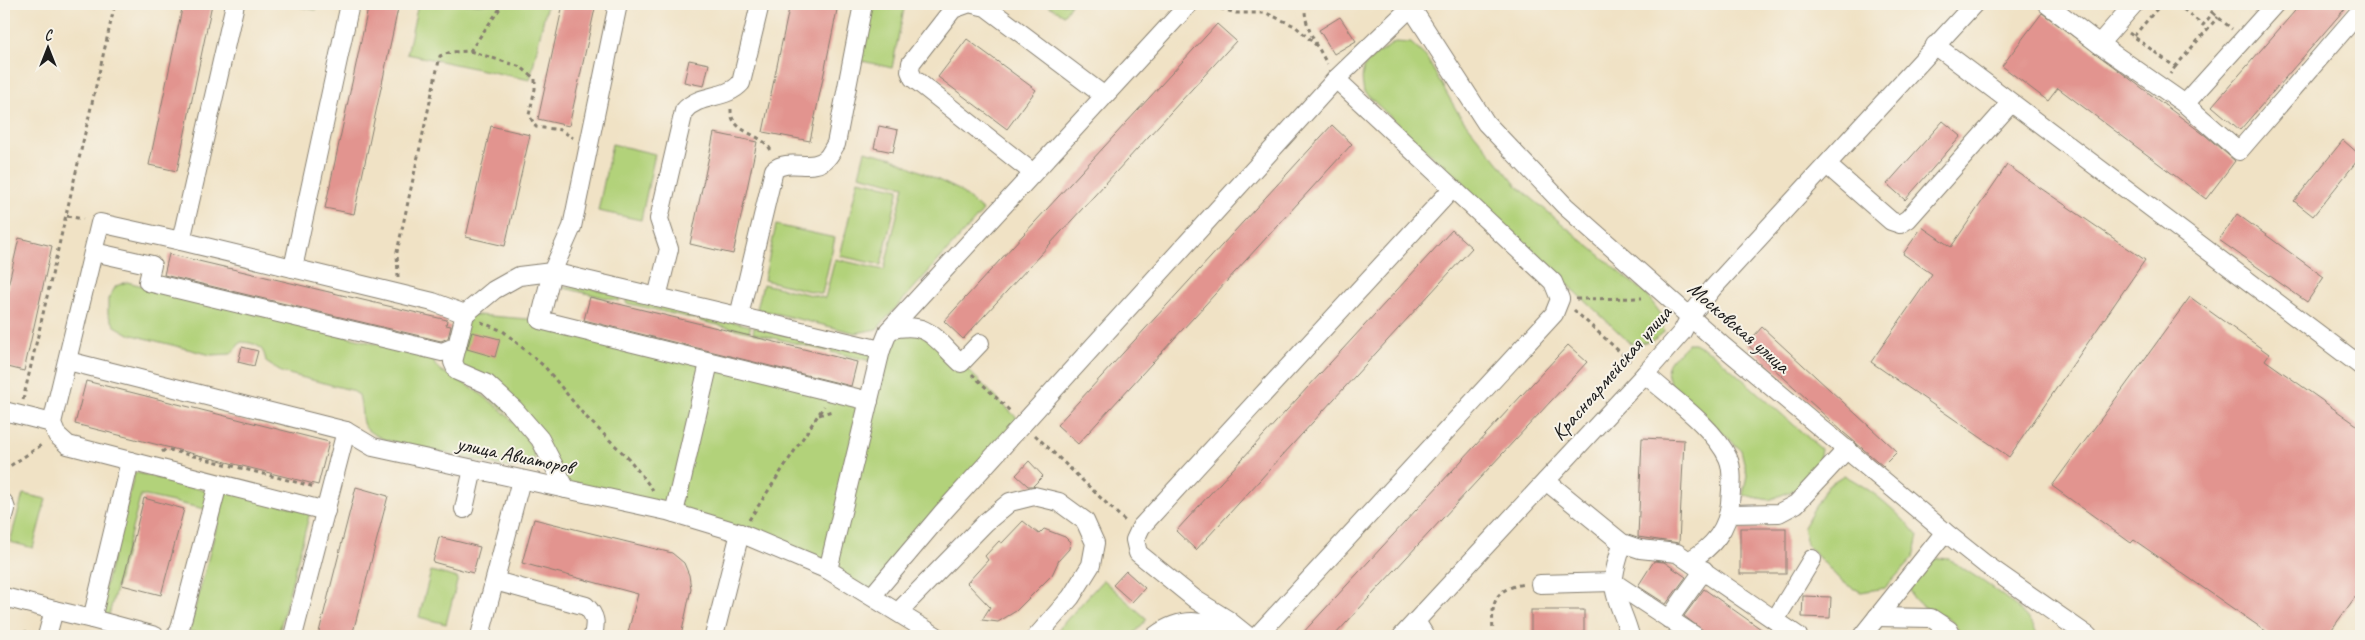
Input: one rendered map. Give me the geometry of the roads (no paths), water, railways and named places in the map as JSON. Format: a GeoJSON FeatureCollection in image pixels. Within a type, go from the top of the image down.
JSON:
{"type":"FeatureCollection","features":[{"type":"Feature","properties":{"kind":"street"},"geometry":{"type":"LineString","coordinates":[[181,241],[235,4]]}},
{"type":"Feature","properties":{"kind":"street"},"geometry":{"type":"LineString","coordinates":[[293,268],[350,4]]}},
{"type":"Feature","properties":{"kind":"street"},"geometry":{"type":"LineString","coordinates":[[618,4],[572,227],[552,272],[540,320],[833,393],[870,409]]}},
{"type":"Feature","properties":{"kind":"street"},"geometry":{"type":"LineString","coordinates":[[658,297],[669,249],[660,219],[684,111],[690,103],[734,91],[741,83],[760,4]]}},
{"type":"Feature","properties":{"kind":"street"},"geometry":{"type":"LineString","coordinates":[[739,316],[774,170],[786,163],[817,164],[827,159],[836,144],[863,4]]}},
{"type":"Feature","properties":{"kind":"street"},"geometry":{"type":"LineString","coordinates":[[967,4],[953,9],[911,63],[910,71],[913,78],[1032,172]]}},
{"type":"Feature","properties":{"kind":"street"},"geometry":{"type":"LineString","coordinates":[[828,570],[870,409],[881,350],[889,330],[1032,172],[1189,4]]}},
{"type":"Feature","properties":{"kind":"street","name":"Красноармейская улица"},"geometry":{"type":"LineString","coordinates":[[1402,636],[1546,481],[1641,370],[1682,332],[1691,316],[1712,289],[1974,4]]}},
{"type":"Feature","properties":{"kind":"street"},"geometry":{"type":"LineString","coordinates":[[2047,4],[2099,44],[2185,104],[2239,150],[2361,10]]}},
{"type":"Feature","properties":{"kind":"street"},"geometry":{"type":"LineString","coordinates":[[2099,44],[2134,4]]}},
{"type":"Feature","properties":{"kind":"street"},"geometry":{"type":"LineString","coordinates":[[2185,104],[2275,4]]}},
{"type":"Feature","properties":{"kind":"street"},"geometry":{"type":"LineString","coordinates":[[982,5],[1104,95]]}},
{"type":"Feature","properties":{"kind":"street"},"geometry":{"type":"LineString","coordinates":[[872,596],[943,512],[1022,424],[1336,80],[1410,6]]}},
{"type":"Feature","properties":{"kind":"street","name":"Московская улица"},"geometry":{"type":"LineString","coordinates":[[1410,6],[1486,123],[1564,206],[1724,347],[1944,532],[2069,631],[2088,636]]}},
{"type":"Feature","properties":{"kind":"street"},"geometry":{"type":"LineString","coordinates":[[1935,45],[2361,366]]}},
{"type":"Feature","properties":{"kind":"street"},"geometry":{"type":"LineString","coordinates":[[1257,636],[1554,314],[1560,299],[1553,282],[1336,80]]}},
{"type":"Feature","properties":{"kind":"street"},"geometry":{"type":"LineString","coordinates":[[1827,166],[1891,221],[1900,224],[1908,219],[2011,103]]}},
{"type":"Feature","properties":{"kind":"street"},"geometry":{"type":"LineString","coordinates":[[1248,636],[1228,620],[1196,600],[1138,553],[1136,540],[1141,527],[1452,189]]}},
{"type":"Feature","properties":{"kind":"street"},"geometry":{"type":"LineString","coordinates":[[55,429],[68,361],[100,223],[433,302],[465,314]]}},
{"type":"Feature","properties":{"kind":"street"},"geometry":{"type":"LineString","coordinates":[[94,252],[152,265],[148,282],[442,352],[457,346]]}},
{"type":"Feature","properties":{"kind":"street"},"geometry":{"type":"LineString","coordinates":[[566,489],[540,439],[514,409],[487,384],[457,371],[454,367],[465,314],[494,290],[519,276],[552,272],[881,350]]}},
{"type":"Feature","properties":{"kind":"street"},"geometry":{"type":"LineString","coordinates":[[889,330],[908,325],[924,328],[961,363],[980,343]]}},
{"type":"Feature","properties":{"kind":"street","name":"улица Авиаторов"},"geometry":{"type":"LineString","coordinates":[[68,361],[346,431],[373,447],[671,512],[740,533],[828,570],[936,636]]}},
{"type":"Feature","properties":{"kind":"street"},"geometry":{"type":"LineString","coordinates":[[671,512],[709,363]]}},
{"type":"Feature","properties":{"kind":"street"},"geometry":{"type":"LineString","coordinates":[[1641,370],[1700,423],[1729,458],[1732,481],[1729,514],[1720,535],[1697,565],[1669,619]]}},
{"type":"Feature","properties":{"kind":"street"},"geometry":{"type":"LineString","coordinates":[[11,413],[55,429],[68,445],[326,512]]}},
{"type":"Feature","properties":{"kind":"street"},"geometry":{"type":"LineString","coordinates":[[294,636],[346,431]]}},
{"type":"Feature","properties":{"kind":"street"},"geometry":{"type":"LineString","coordinates":[[1729,514],[1779,513],[1796,504],[1847,449]]}},
{"type":"Feature","properties":{"kind":"street"},"geometry":{"type":"LineString","coordinates":[[92,620],[130,461]]}},
{"type":"Feature","properties":{"kind":"street"},"geometry":{"type":"LineString","coordinates":[[464,508],[472,469]]}},
{"type":"Feature","properties":{"kind":"street"},"geometry":{"type":"LineString","coordinates":[[480,636],[521,480]]}},
{"type":"Feature","properties":{"kind":"street"},"geometry":{"type":"LineString","coordinates":[[1546,481],[1622,543],[1640,549],[1677,553],[1798,636]]}},
{"type":"Feature","properties":{"kind":"street"},"geometry":{"type":"LineString","coordinates":[[175,636],[179,632],[218,484]]}},
{"type":"Feature","properties":{"kind":"street"},"geometry":{"type":"LineString","coordinates":[[898,612],[986,522],[1010,502],[1034,496],[1058,502],[1084,521],[1095,543],[1091,565],[1071,597],[1037,636]]}},
{"type":"Feature","properties":{"kind":"street"},"geometry":{"type":"LineString","coordinates":[[4,503],[6,509],[4,516]]}},
{"type":"Feature","properties":{"kind":"street"},"geometry":{"type":"LineString","coordinates":[[1862,636],[1944,532]]}},
{"type":"Feature","properties":{"kind":"street"},"geometry":{"type":"LineString","coordinates":[[714,636],[740,533]]}},
{"type":"Feature","properties":{"kind":"street"},"geometry":{"type":"LineString","coordinates":[[1622,543],[1614,582],[1618,601],[1626,619],[1630,636]]}},
{"type":"Feature","properties":{"kind":"street"},"geometry":{"type":"LineString","coordinates":[[1775,620],[1812,559]]}},
{"type":"Feature","properties":{"kind":"street"},"geometry":{"type":"LineString","coordinates":[[495,581],[586,606],[594,614],[596,624],[593,636]]}},
{"type":"Feature","properties":{"kind":"street"},"geometry":{"type":"LineString","coordinates":[[1540,584],[1614,582],[1695,636]]}},
{"type":"Feature","properties":{"kind":"street"},"geometry":{"type":"LineString","coordinates":[[4,597],[155,636]]}},
{"type":"Feature","properties":{"kind":"street"},"geometry":{"type":"LineString","coordinates":[[47,636],[54,610]]}},
{"type":"Feature","properties":{"kind":"street"},"geometry":{"type":"LineString","coordinates":[[1877,617],[1931,618],[1949,630],[1952,636]]}},
{"type":"Feature","properties":{"kind":"street"},"geometry":{"type":"LineString","coordinates":[[1155,636],[1174,624],[1192,621],[1212,625],[1236,636]]}},
{"type":"Feature","properties":{"kind":"street"},"geometry":{"type":"LineString","coordinates":[[1416,621],[1426,636]]}}]}
